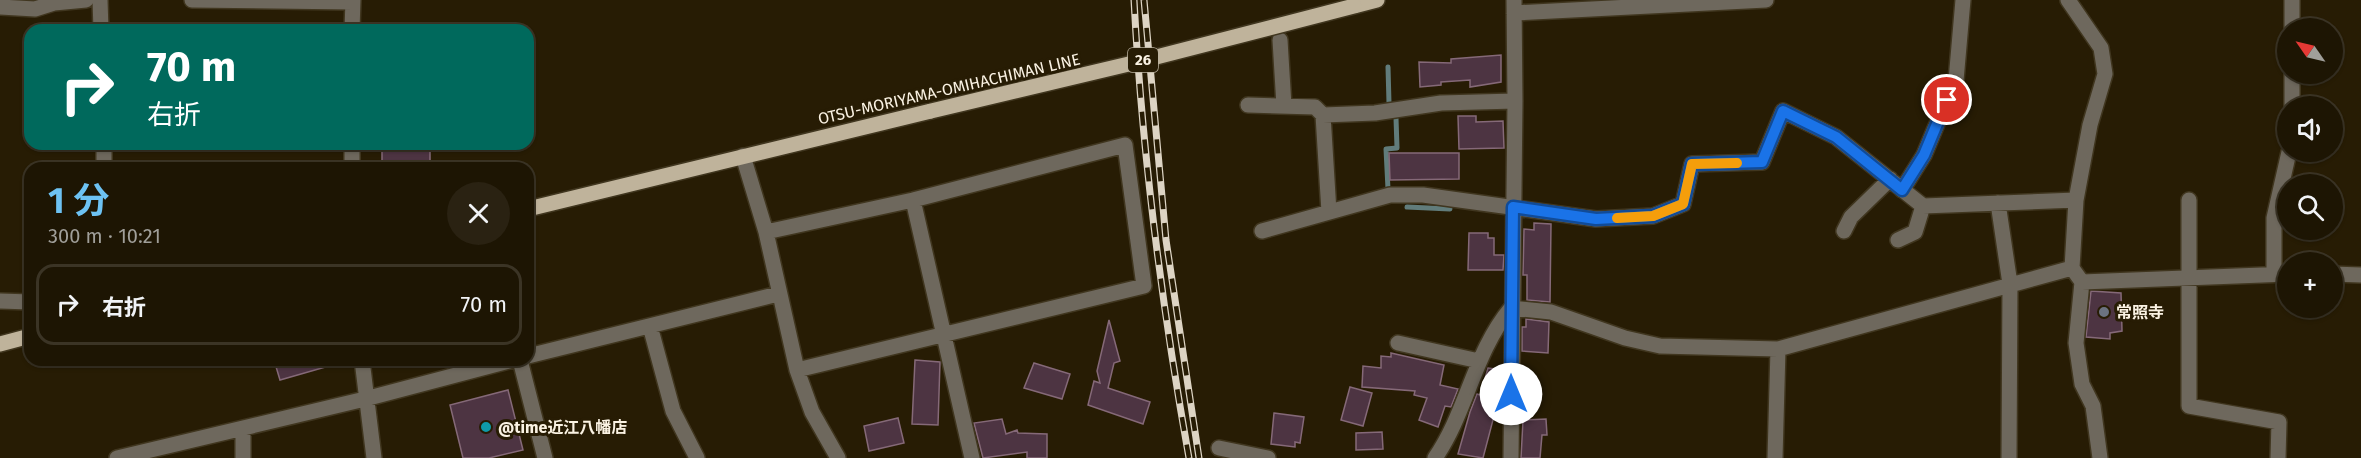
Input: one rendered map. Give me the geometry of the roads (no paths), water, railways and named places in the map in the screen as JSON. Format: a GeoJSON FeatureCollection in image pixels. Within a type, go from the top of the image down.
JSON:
{"type":"FeatureCollection","features":[{"type":"Feature","properties":{"kind":"main road","name":"OTSU-MORIYAMA-OMIHACHIMAN LINE"},"geometry":{"type":"LineString","coordinates":[[534,208],[1133,63],[1377,0]]}},
{"type":"Feature","properties":{"kind":"main road"},"geometry":{"type":"LineString","coordinates":[[0,344],[24,338]]}},
{"type":"Feature","properties":{"kind":"street"},"geometry":{"type":"LineString","coordinates":[[0,7],[35,9],[54,2],[86,0]]}},
{"type":"Feature","properties":{"kind":"street"},"geometry":{"type":"LineString","coordinates":[[100,0],[101,24]]}},
{"type":"Feature","properties":{"kind":"street"},"geometry":{"type":"LineString","coordinates":[[192,0],[352,1],[352,24]]}},
{"type":"Feature","properties":{"kind":"street"},"geometry":{"type":"LineString","coordinates":[[1511,458],[1514,7],[1766,0]]}},
{"type":"Feature","properties":{"kind":"street"},"geometry":{"type":"LineString","coordinates":[[1902,190],[1924,155],[1947,100],[1955,92],[1963,0]]}},
{"type":"Feature","properties":{"kind":"street"},"geometry":{"type":"LineString","coordinates":[[2068,0],[2101,48],[2105,74],[2090,125],[2076,200],[2072,268],[2082,282],[2076,343],[2082,384],[2093,406],[2100,458]]}},
{"type":"Feature","properties":{"kind":"street"},"geometry":{"type":"LineString","coordinates":[[2292,0],[2292,18]]}},
{"type":"Feature","properties":{"kind":"street"},"geometry":{"type":"LineString","coordinates":[[1280,40],[1284,106]]}},
{"type":"Feature","properties":{"kind":"street"},"geometry":{"type":"LineString","coordinates":[[1323,115],[1376,113],[1441,103],[1515,101]]}},
{"type":"Feature","properties":{"kind":"street"},"geometry":{"type":"LineString","coordinates":[[1248,105],[1316,107],[1323,115],[1329,212]]}},
{"type":"Feature","properties":{"kind":"street"},"geometry":{"type":"LineString","coordinates":[[1262,231],[1390,195],[1423,195],[1596,219],[1653,216],[1683,204],[1692,164],[1762,162],[1783,111],[1836,137],[1923,206],[2076,200]]}},
{"type":"Feature","properties":{"kind":"street"},"geometry":{"type":"LineString","coordinates":[[766,232],[913,200],[1125,145],[1144,286],[797,370]]}},
{"type":"Feature","properties":{"kind":"street"},"geometry":{"type":"LineString","coordinates":[[743,156],[766,232],[778,294],[797,370],[812,412],[838,458]]}},
{"type":"Feature","properties":{"kind":"street"},"geometry":{"type":"LineString","coordinates":[[2278,252],[2274,218],[2287,162]]}},
{"type":"Feature","properties":{"kind":"street"},"geometry":{"type":"LineString","coordinates":[[1844,231],[1851,217],[1890,179]]}},
{"type":"Feature","properties":{"kind":"street"},"geometry":{"type":"LineString","coordinates":[[913,200],[972,458]]}},
{"type":"Feature","properties":{"kind":"street"},"geometry":{"type":"LineString","coordinates":[[2188,201],[2189,405],[2279,422],[2278,458]]}},
{"type":"Feature","properties":{"kind":"street"},"geometry":{"type":"LineString","coordinates":[[1998,203],[2010,284],[2009,458]]}},
{"type":"Feature","properties":{"kind":"street"},"geometry":{"type":"LineString","coordinates":[[1898,240],[1915,232],[1923,206]]}},
{"type":"Feature","properties":{"kind":"street"},"geometry":{"type":"LineString","coordinates":[[1511,308],[1551,312],[1626,338],[1660,346],[1779,349],[2072,268]]}},
{"type":"Feature","properties":{"kind":"street"},"geometry":{"type":"LineString","coordinates":[[2082,282],[2277,273]]}},
{"type":"Feature","properties":{"kind":"street"},"geometry":{"type":"LineString","coordinates":[[2343,274],[2361,274]]}},
{"type":"Feature","properties":{"kind":"street"},"geometry":{"type":"LineString","coordinates":[[534,355],[778,294]]}},
{"type":"Feature","properties":{"kind":"street"},"geometry":{"type":"LineString","coordinates":[[0,301],[24,302]]}},
{"type":"Feature","properties":{"kind":"street"},"geometry":{"type":"LineString","coordinates":[[1435,458],[1446,442],[1479,361],[1499,322],[1511,308]]}},
{"type":"Feature","properties":{"kind":"street"},"geometry":{"type":"LineString","coordinates":[[650,326],[673,411],[698,458]]}},
{"type":"Feature","properties":{"kind":"street"},"geometry":{"type":"LineString","coordinates":[[1398,343],[1479,361]]}},
{"type":"Feature","properties":{"kind":"street"},"geometry":{"type":"LineString","coordinates":[[1775,458],[1779,349]]}},
{"type":"Feature","properties":{"kind":"street"},"geometry":{"type":"LineString","coordinates":[[362,366],[374,458]]}},
{"type":"Feature","properties":{"kind":"street"},"geometry":{"type":"LineString","coordinates":[[117,458],[365,399],[490,366]]}},
{"type":"Feature","properties":{"kind":"street"},"geometry":{"type":"LineString","coordinates":[[522,366],[545,458]]}},
{"type":"Feature","properties":{"kind":"street"},"geometry":{"type":"LineString","coordinates":[[243,429],[243,458]]}},
{"type":"Feature","properties":{"kind":"street"},"geometry":{"type":"LineString","coordinates":[[1219,448],[1268,458]]}},
{"type":"Feature","properties":{"kind":"waterway"},"geometry":{"type":"LineString","coordinates":[[1388,67],[1389,103]]}},
{"type":"Feature","properties":{"kind":"waterway"},"geometry":{"type":"LineString","coordinates":[[1388,189],[1386,149],[1397,148],[1396,118]]}},
{"type":"Feature","properties":{"kind":"waterway"},"geometry":{"type":"LineString","coordinates":[[1407,207],[1450,209]]}},
{"type":"Feature","properties":{"kind":"railway"},"geometry":{"type":"LineString","coordinates":[[1134,0],[1142,115],[1154,230],[1189,458]]}},
{"type":"Feature","properties":{"kind":"railway"},"geometry":{"type":"LineString","coordinates":[[1144,0],[1166,240],[1199,458]]}},
{"type":"Feature","properties":{"kind":"place","name":"常照寺"},"geometry":{"type":"Point","coordinates":[2104,312]}},
{"type":"Feature","properties":{"kind":"place","name":"@time近江八幡店"},"geometry":{"type":"Point","coordinates":[486,427]}}]}
